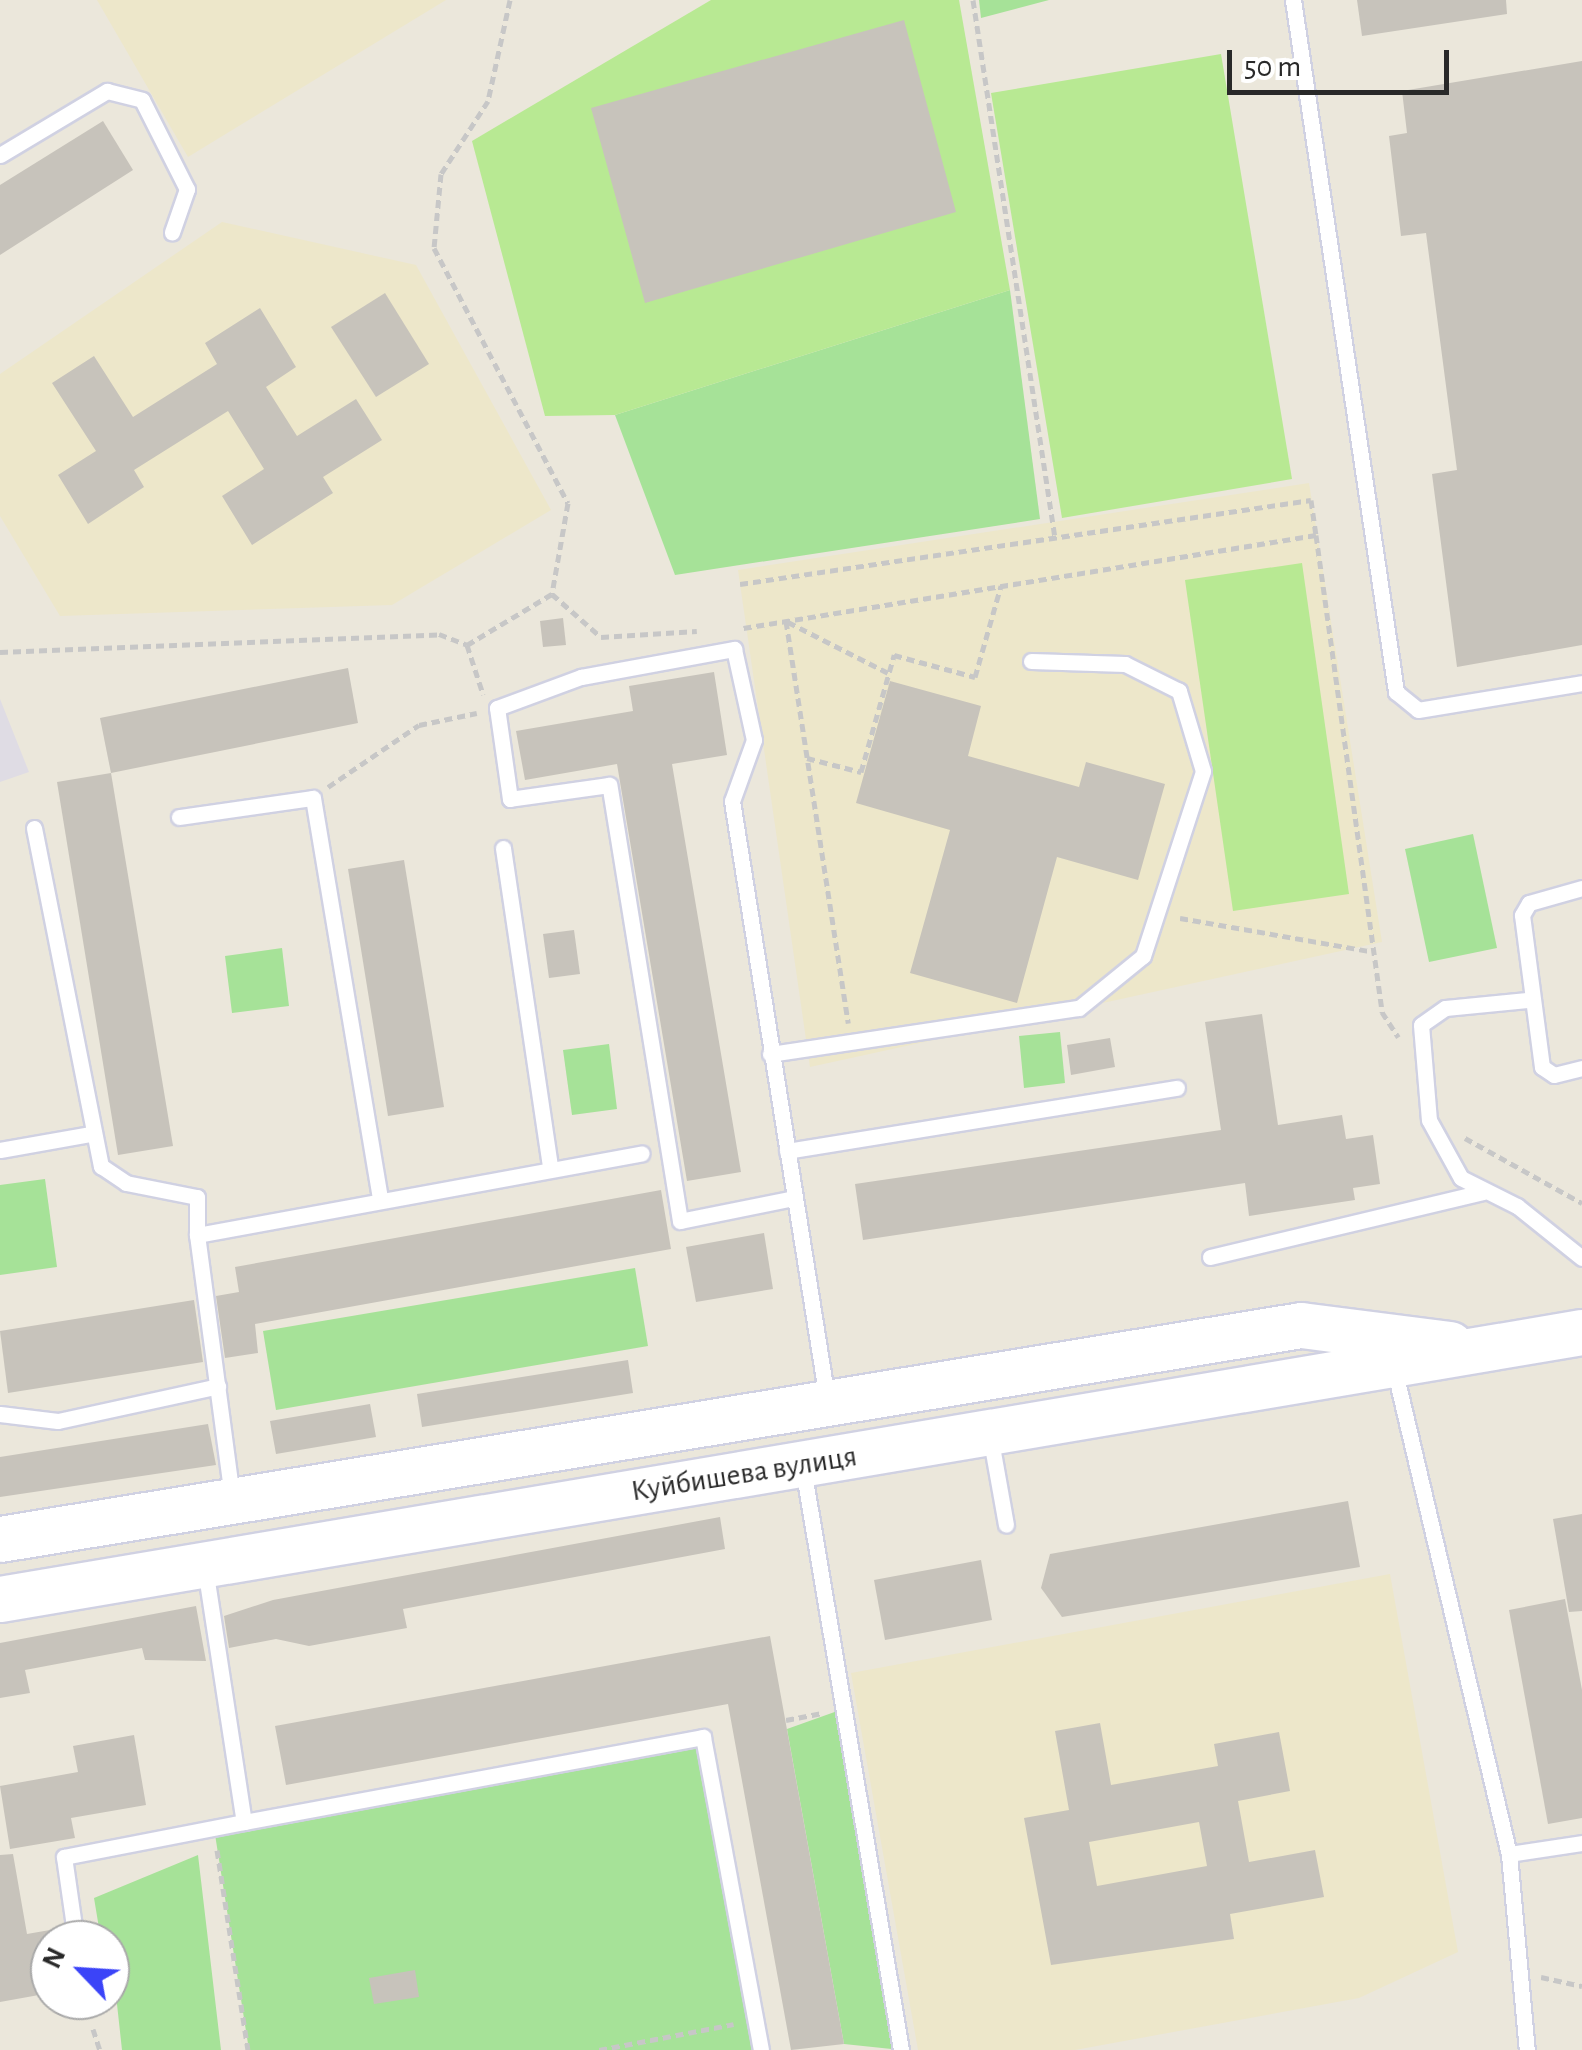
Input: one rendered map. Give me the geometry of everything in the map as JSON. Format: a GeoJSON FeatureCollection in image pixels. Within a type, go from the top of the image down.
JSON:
{"type":"FeatureCollection","features":[{"type":"Feature","properties":{"kind":"main road","name":"Куйбишева вулиця"},"geometry":{"type":"LineString","coordinates":[[0,1539],[828,1403],[1322,1328],[1487,1348]]}},
{"type":"Feature","properties":{"kind":"main road"},"geometry":{"type":"LineString","coordinates":[[1306,1380],[1329,1347],[1322,1328]]}},
{"type":"Feature","properties":{"kind":"main road","name":"Куйбишева вулиця"},"geometry":{"type":"LineString","coordinates":[[0,1599],[1394,1368],[1582,1332]]}},
{"type":"Feature","properties":{"kind":"lane"},"geometry":{"type":"LineString","coordinates":[[1294,0],[1396,692],[1418,710],[1582,684]]}},
{"type":"Feature","properties":{"kind":"lane"},"geometry":{"type":"LineString","coordinates":[[0,155],[107,91],[142,100],[186,189],[172,232]]}},
{"type":"Feature","properties":{"kind":"lane"},"geometry":{"type":"LineString","coordinates":[[794,1198],[680,1222],[608,785],[510,799],[497,708],[581,676],[734,648],[754,740],[732,800],[828,1403]]}},
{"type":"Feature","properties":{"kind":"lane"},"geometry":{"type":"LineString","coordinates":[[770,1054],[1079,1008],[1143,956],[1203,771],[1179,691],[1125,664],[1031,661]]}},
{"type":"Feature","properties":{"kind":"lane"},"geometry":{"type":"LineString","coordinates":[[178,817],[313,798],[380,1198]]}},
{"type":"Feature","properties":{"kind":"lane"},"geometry":{"type":"LineString","coordinates":[[34,828],[90,1134],[101,1166],[126,1183],[197,1197],[197,1235],[232,1501]]}},
{"type":"Feature","properties":{"kind":"lane"},"geometry":{"type":"LineString","coordinates":[[502,848],[550,1166]]}},
{"type":"Feature","properties":{"kind":"lane"},"geometry":{"type":"LineString","coordinates":[[1582,888],[1522,908],[1528,1000],[1542,1068],[1582,1068]]}},
{"type":"Feature","properties":{"kind":"lane"},"geometry":{"type":"LineString","coordinates":[[1528,1000],[1432,1014],[1417,1036],[1421,1072],[1438,1150],[1483,1192],[1517,1206],[1582,1258]]}},
{"type":"Feature","properties":{"kind":"lane"},"geometry":{"type":"LineString","coordinates":[[787,1151],[1177,1088]]}},
{"type":"Feature","properties":{"kind":"lane"},"geometry":{"type":"LineString","coordinates":[[0,1150],[90,1134]]}},
{"type":"Feature","properties":{"kind":"lane"},"geometry":{"type":"LineString","coordinates":[[197,1235],[550,1166],[642,1153]]}},
{"type":"Feature","properties":{"kind":"lane"},"geometry":{"type":"LineString","coordinates":[[1210,1257],[1483,1192]]}},
{"type":"Feature","properties":{"kind":"lane"},"geometry":{"type":"LineString","coordinates":[[1322,1328],[1394,1368],[1509,1854],[1527,2050]]}},
{"type":"Feature","properties":{"kind":"lane"},"geometry":{"type":"LineString","coordinates":[[0,1414],[58,1421],[218,1386]]}},
{"type":"Feature","properties":{"kind":"lane"},"geometry":{"type":"LineString","coordinates":[[990,1434],[1006,1524]]}},
{"type":"Feature","properties":{"kind":"lane"},"geometry":{"type":"LineString","coordinates":[[802,1464],[900,2050]]}},
{"type":"Feature","properties":{"kind":"lane"},"geometry":{"type":"LineString","coordinates":[[205,1564],[244,1822]]}},
{"type":"Feature","properties":{"kind":"lane"},"geometry":{"type":"LineString","coordinates":[[73,1920],[64,1858],[703,1737],[762,2050]]}},
{"type":"Feature","properties":{"kind":"lane"},"geometry":{"type":"LineString","coordinates":[[1509,1854],[1582,1844]]}},
{"type":"Feature","properties":{"kind":"path"},"geometry":{"type":"LineString","coordinates":[[467,646],[552,594],[568,502],[434,248],[441,174],[488,102],[510,0]]}},
{"type":"Feature","properties":{"kind":"path"},"geometry":{"type":"LineString","coordinates":[[973,0],[1056,538]]}},
{"type":"Feature","properties":{"kind":"path"},"geometry":{"type":"LineString","coordinates":[[740,584],[1311,500],[1382,1012],[1421,1072]]}},
{"type":"Feature","properties":{"kind":"path"},"geometry":{"type":"LineString","coordinates":[[728,629],[1316,534]]}},
{"type":"Feature","properties":{"kind":"path"},"geometry":{"type":"LineString","coordinates":[[807,758],[861,772],[894,656],[974,677],[1002,586]]}},
{"type":"Feature","properties":{"kind":"path"},"geometry":{"type":"LineString","coordinates":[[552,594],[601,637],[710,630]]}},
{"type":"Feature","properties":{"kind":"path"},"geometry":{"type":"LineString","coordinates":[[786,621],[888,673]]}},
{"type":"Feature","properties":{"kind":"path"},"geometry":{"type":"LineString","coordinates":[[786,621],[851,1042]]}},
{"type":"Feature","properties":{"kind":"path"},"geometry":{"type":"LineString","coordinates":[[0,652],[439,634],[467,646]]}},
{"type":"Feature","properties":{"kind":"path"},"geometry":{"type":"LineString","coordinates":[[467,646],[476,686]]}},
{"type":"Feature","properties":{"kind":"path"},"geometry":{"type":"LineString","coordinates":[[313,798],[419,726],[471,715]]}},
{"type":"Feature","properties":{"kind":"path"},"geometry":{"type":"LineString","coordinates":[[1156,914],[1374,952]]}},
{"type":"Feature","properties":{"kind":"path"},"geometry":{"type":"LineString","coordinates":[[1461,1136],[1582,1203]]}},
{"type":"Feature","properties":{"kind":"path"},"geometry":{"type":"LineString","coordinates":[[786,1720],[842,1709]]}},
{"type":"Feature","properties":{"kind":"path"},"geometry":{"type":"LineString","coordinates":[[214,1828],[248,2050]]}},
{"type":"Feature","properties":{"kind":"path"},"geometry":{"type":"LineString","coordinates":[[1520,1972],[1582,1986]]}},
{"type":"Feature","properties":{"kind":"path"},"geometry":{"type":"LineString","coordinates":[[599,2050],[756,2020]]}},
{"type":"Feature","properties":{"kind":"shaded area"},"geometry":{"type":"Polygon","coordinates":[[[97,0],[446,0],[188,157],[97,0]]]}},
{"type":"Feature","properties":{"kind":"shaded area"},"geometry":{"type":"Polygon","coordinates":[[[222,222],[416,265],[551,510],[392,605],[60,616],[0,516],[0,374],[222,222]]]}},
{"type":"Feature","properties":{"kind":"shaded area"},"geometry":{"type":"Polygon","coordinates":[[[1309,483],[1382,942],[810,1067],[738,570],[1309,483]]]}},
{"type":"Feature","properties":{"kind":"shaded area"},"geometry":{"type":"Polygon","coordinates":[[[0,699],[29,772],[0,782],[0,699]]]}},
{"type":"Feature","properties":{"kind":"shaded area"},"geometry":{"type":"Polygon","coordinates":[[[1390,1574],[1458,1952],[1359,1998],[1075,2050],[918,2050],[851,1673],[1390,1574]]]}},
{"type":"Feature","properties":{"kind":"green space"},"geometry":{"type":"Polygon","coordinates":[[[711,0],[959,0],[1010,290],[615,415],[545,416],[472,141],[711,0]]]}},
{"type":"Feature","properties":{"kind":"green space"},"geometry":{"type":"Polygon","coordinates":[[[979,0],[1049,0],[981,18],[979,0]]]}},
{"type":"Feature","properties":{"kind":"green space"},"geometry":{"type":"Polygon","coordinates":[[[1221,54],[1292,479],[1062,518],[991,93],[1221,54]]]}},
{"type":"Feature","properties":{"kind":"green space"},"geometry":{"type":"Polygon","coordinates":[[[1010,290],[1040,519],[675,575],[615,415],[1010,290]]]}},
{"type":"Feature","properties":{"kind":"green space"},"geometry":{"type":"Polygon","coordinates":[[[1302,563],[1349,894],[1233,911],[1185,580],[1302,563]]]}},
{"type":"Feature","properties":{"kind":"green space"},"geometry":{"type":"Polygon","coordinates":[[[1473,834],[1497,948],[1429,962],[1405,849],[1473,834]]]}},
{"type":"Feature","properties":{"kind":"green space"},"geometry":{"type":"Polygon","coordinates":[[[282,948],[289,1006],[232,1013],[225,956],[282,948]]]}},
{"type":"Feature","properties":{"kind":"green space"},"geometry":{"type":"Polygon","coordinates":[[[1060,1032],[1065,1083],[1024,1088],[1019,1036],[1060,1032]]]}},
{"type":"Feature","properties":{"kind":"green space"},"geometry":{"type":"Polygon","coordinates":[[[609,1044],[617,1109],[572,1115],[563,1050],[609,1044]]]}},
{"type":"Feature","properties":{"kind":"green space"},"geometry":{"type":"Polygon","coordinates":[[[45,1179],[57,1267],[0,1275],[0,1185],[45,1179]]]}},
{"type":"Feature","properties":{"kind":"green space"},"geometry":{"type":"Polygon","coordinates":[[[635,1268],[648,1346],[276,1410],[263,1331],[635,1268]]]}},
{"type":"Feature","properties":{"kind":"green space"},"geometry":{"type":"Polygon","coordinates":[[[843,1709],[901,2050],[844,2044],[787,1729],[843,1709]]]}},
{"type":"Feature","properties":{"kind":"green space"},"geometry":{"type":"Polygon","coordinates":[[[703,1737],[761,2050],[249,2050],[214,1828],[703,1737]]]}},
{"type":"Feature","properties":{"kind":"green space"},"geometry":{"type":"Polygon","coordinates":[[[198,1855],[221,2050],[122,2050],[119,2020],[130,2020],[130,1920],[98,1920],[94,1898],[198,1855]]]}},
{"type":"Feature","properties":{"kind":"building"},"geometry":{"type":"Polygon","coordinates":[[[1357,0],[1506,0],[1507,14],[1362,36],[1357,0]]]}},
{"type":"Feature","properties":{"kind":"building"},"geometry":{"type":"Polygon","coordinates":[[[904,20],[956,212],[645,303],[591,108],[904,20]]]}},
{"type":"Feature","properties":{"kind":"building"},"geometry":{"type":"Polygon","coordinates":[[[1582,61],[1582,645],[1457,667],[1432,474],[1457,470],[1426,233],[1401,236],[1389,136],[1407,133],[1402,91],[1582,61]]]}},
{"type":"Feature","properties":{"kind":"building"},"geometry":{"type":"Polygon","coordinates":[[[103,121],[133,170],[0,255],[0,185],[103,121]]]}},
{"type":"Feature","properties":{"kind":"building"},"geometry":{"type":"Polygon","coordinates":[[[385,293],[429,364],[376,397],[331,327],[385,293]]]}},
{"type":"Feature","properties":{"kind":"building"},"geometry":{"type":"Polygon","coordinates":[[[260,308],[296,367],[266,387],[297,436],[356,399],[382,440],[323,477],[333,493],[252,545],[222,496],[264,469],[228,411],[134,470],[144,487],[88,524],[58,475],[96,451],[52,383],[94,356],[133,417],[217,364],[205,343],[260,308]]]}},
{"type":"Feature","properties":{"kind":"building"},"geometry":{"type":"Polygon","coordinates":[[[563,618],[566,645],[543,647],[540,621],[563,618]]]}},
{"type":"Feature","properties":{"kind":"building"},"geometry":{"type":"Polygon","coordinates":[[[348,668],[358,723],[111,773],[100,718],[348,668]]]}},
{"type":"Feature","properties":{"kind":"building"},"geometry":{"type":"Polygon","coordinates":[[[714,672],[727,755],[672,764],[741,1172],[687,1181],[617,764],[525,780],[516,731],[633,711],[629,686],[714,672]]]}},
{"type":"Feature","properties":{"kind":"building"},"geometry":{"type":"Polygon","coordinates":[[[890,681],[981,706],[968,756],[1079,787],[1086,762],[1165,784],[1138,880],[1057,857],[1017,1003],[910,973],[950,830],[856,803],[890,681]]]}},
{"type":"Feature","properties":{"kind":"building"},"geometry":{"type":"Polygon","coordinates":[[[111,773],[173,1146],[118,1155],[57,782],[111,773]]]}},
{"type":"Feature","properties":{"kind":"building"},"geometry":{"type":"Polygon","coordinates":[[[404,860],[444,1107],[388,1116],[348,869],[404,860]]]}},
{"type":"Feature","properties":{"kind":"building"},"geometry":{"type":"Polygon","coordinates":[[[574,930],[580,974],[549,978],[543,934],[574,930]]]}},
{"type":"Feature","properties":{"kind":"building"},"geometry":{"type":"Polygon","coordinates":[[[1262,1014],[1278,1125],[1342,1115],[1346,1139],[1373,1135],[1380,1184],[1353,1188],[1355,1200],[1249,1216],[1245,1183],[863,1240],[855,1184],[1221,1130],[1205,1022],[1262,1014]]]}},
{"type":"Feature","properties":{"kind":"building"},"geometry":{"type":"Polygon","coordinates":[[[1110,1038],[1115,1067],[1071,1075],[1067,1045],[1110,1038]]]}},
{"type":"Feature","properties":{"kind":"building"},"geometry":{"type":"Polygon","coordinates":[[[661,1190],[671,1249],[255,1324],[258,1353],[225,1358],[216,1296],[239,1292],[235,1267],[661,1190]]]}},
{"type":"Feature","properties":{"kind":"building"},"geometry":{"type":"Polygon","coordinates":[[[764,1233],[773,1289],[696,1302],[686,1247],[764,1233]]]}},
{"type":"Feature","properties":{"kind":"building"},"geometry":{"type":"Polygon","coordinates":[[[194,1300],[203,1362],[8,1393],[0,1331],[194,1300]]]}},
{"type":"Feature","properties":{"kind":"building"},"geometry":{"type":"Polygon","coordinates":[[[628,1360],[633,1393],[422,1427],[417,1394],[628,1360]]]}},
{"type":"Feature","properties":{"kind":"building"},"geometry":{"type":"Polygon","coordinates":[[[370,1404],[376,1437],[276,1454],[270,1421],[370,1404]]]}},
{"type":"Feature","properties":{"kind":"building"},"geometry":{"type":"Polygon","coordinates":[[[208,1424],[216,1465],[0,1497],[0,1457],[208,1424]]]}},
{"type":"Feature","properties":{"kind":"building"},"geometry":{"type":"Polygon","coordinates":[[[1348,1501],[1360,1567],[1062,1617],[1041,1588],[1050,1554],[1348,1501]]]}},
{"type":"Feature","properties":{"kind":"building"},"geometry":{"type":"Polygon","coordinates":[[[1582,1514],[1582,1611],[1569,1612],[1553,1519],[1582,1514]]]}},
{"type":"Feature","properties":{"kind":"building"},"geometry":{"type":"Polygon","coordinates":[[[720,1517],[725,1549],[403,1609],[407,1628],[309,1646],[276,1639],[229,1648],[224,1616],[273,1600],[720,1517]]]}},
{"type":"Feature","properties":{"kind":"building"},"geometry":{"type":"Polygon","coordinates":[[[981,1560],[992,1620],[885,1640],[874,1580],[981,1560]]]}},
{"type":"Feature","properties":{"kind":"building"},"geometry":{"type":"Polygon","coordinates":[[[1565,1599],[1582,1690],[1582,1818],[1548,1824],[1509,1610],[1565,1599]]]}},
{"type":"Feature","properties":{"kind":"building"},"geometry":{"type":"Polygon","coordinates":[[[196,1606],[206,1661],[145,1660],[142,1648],[25,1670],[30,1693],[0,1698],[0,1643],[196,1606]]]}},
{"type":"Feature","properties":{"kind":"building"},"geometry":{"type":"Polygon","coordinates":[[[770,1636],[844,2044],[791,2050],[728,1704],[286,1785],[275,1726],[770,1636]]]}},
{"type":"Feature","properties":{"kind":"building"},"geometry":{"type":"Polygon","coordinates":[[[1100,1723],[1111,1785],[1218,1766],[1214,1744],[1279,1732],[1290,1791],[1238,1801],[1249,1862],[1315,1850],[1324,1897],[1230,1914],[1234,1939],[1051,1965],[1024,1818],[1069,1810],[1055,1731],[1100,1723]],[[1199,1822],[1089,1842],[1097,1886],[1207,1866],[1199,1822]]]}},
{"type":"Feature","properties":{"kind":"building"},"geometry":{"type":"Polygon","coordinates":[[[134,1735],[146,1805],[71,1818],[75,1838],[10,1849],[0,1786],[78,1772],[73,1746],[134,1735]]]}},
{"type":"Feature","properties":{"kind":"building"},"geometry":{"type":"Polygon","coordinates":[[[13,1854],[27,1934],[30,1933],[30,1997],[0,2002],[0,1855],[13,1854]]]}},
{"type":"Feature","properties":{"kind":"building"},"geometry":{"type":"Polygon","coordinates":[[[415,1970],[419,1997],[374,2004],[369,1978],[415,1970]]]}}]}
